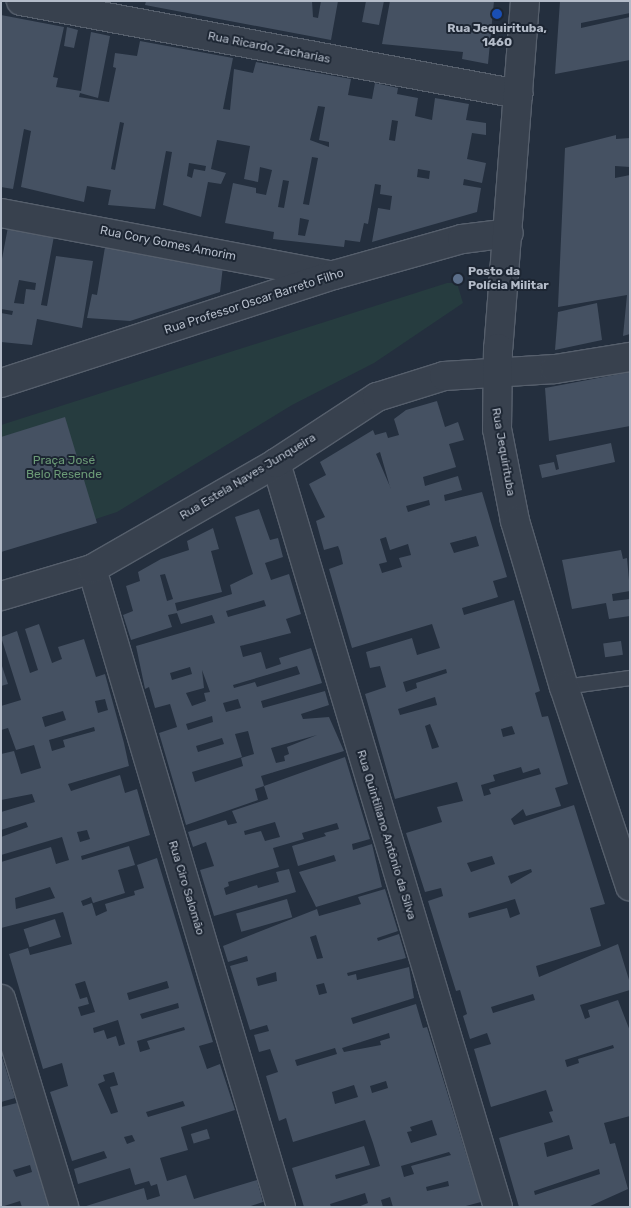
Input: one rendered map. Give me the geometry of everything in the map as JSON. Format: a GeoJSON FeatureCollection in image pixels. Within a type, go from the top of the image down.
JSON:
{"type":"FeatureCollection","features":[{"type":"Feature","properties":{"kind":"street","name":"Rua Ricardo Zacharias"},"geometry":{"type":"LineString","coordinates":[[21,1],[518,94]]}},
{"type":"Feature","properties":{"kind":"street","name":"Rua Jequirituba"},"geometry":{"type":"LineString","coordinates":[[525,1],[509,232],[496,371],[497,429],[515,521],[564,687],[630,886]]}},
{"type":"Feature","properties":{"kind":"street","name":"Rua Cory Gomes Amorim"},"geometry":{"type":"LineString","coordinates":[[1,213],[334,275]]}},
{"type":"Feature","properties":{"kind":"street","name":"Rua Professor Oscar Barreto Filho"},"geometry":{"type":"LineString","coordinates":[[1,383],[334,275],[462,239],[509,232]]}},
{"type":"Feature","properties":{"kind":"street","name":"Rua Estela Naves Junqueira"},"geometry":{"type":"LineString","coordinates":[[1,596],[92,569],[276,462],[377,397],[444,376],[496,371],[555,369],[630,357]]}},
{"type":"Feature","properties":{"kind":"street","name":"Rua Quintiliano Antônio da Silva"},"geometry":{"type":"LineString","coordinates":[[276,462],[498,1207]]}},
{"type":"Feature","properties":{"kind":"street","name":"Rua Ciro Salomão"},"geometry":{"type":"LineString","coordinates":[[92,569],[281,1207]]}},
{"type":"Feature","properties":{"kind":"street"},"geometry":{"type":"LineString","coordinates":[[1,999],[64,1207]]}},
{"type":"Feature","properties":{"kind":"lane"},"geometry":{"type":"LineString","coordinates":[[564,687],[630,678]]}},
{"type":"Feature","properties":{"kind":"green space","name":"Praça José Belo Resende"},"geometry":{"type":"Polygon","coordinates":[[[447,283],[457,283],[463,303],[374,363],[292,405],[117,512],[1,550],[1,425],[447,283]]]}},
{"type":"Feature","properties":{"kind":"building"},"geometry":{"type":"Polygon","coordinates":[[[146,1],[312,1],[313,17],[318,18],[321,1],[338,1],[331,40],[145,5],[146,1]]]}},
{"type":"Feature","properties":{"kind":"building"},"geometry":{"type":"Polygon","coordinates":[[[366,1],[384,1],[379,25],[362,22],[366,1]]]}},
{"type":"Feature","properties":{"kind":"building"},"geometry":{"type":"Polygon","coordinates":[[[390,1],[494,1],[488,64],[462,59],[463,52],[382,44],[390,1]]]}},
{"type":"Feature","properties":{"kind":"building"},"geometry":{"type":"Polygon","coordinates":[[[560,1],[630,1],[630,13],[581,23],[581,28],[630,17],[630,60],[555,74],[560,1]]]}},
{"type":"Feature","properties":{"kind":"building"},"geometry":{"type":"Polygon","coordinates":[[[1,15],[64,27],[53,77],[58,78],[56,87],[81,91],[91,32],[110,36],[98,98],[80,93],[79,97],[109,102],[116,68],[113,67],[115,53],[137,56],[140,41],[233,58],[223,109],[230,110],[234,69],[253,73],[256,62],[351,79],[348,95],[372,99],[375,83],[398,88],[397,94],[418,98],[415,116],[432,120],[435,98],[469,104],[466,120],[486,123],[486,135],[472,133],[467,159],[486,163],[482,183],[464,179],[463,185],[481,188],[477,212],[372,242],[378,208],[390,210],[392,196],[380,194],[381,185],[375,184],[368,224],[364,223],[360,242],[345,240],[344,247],[273,239],[274,232],[225,223],[233,183],[256,188],[256,193],[266,195],[272,170],[260,167],[258,182],[244,179],[250,146],[217,140],[211,169],[226,173],[221,184],[208,182],[201,217],[163,205],[172,152],[166,151],[155,209],[108,205],[111,190],[87,186],[84,202],[21,187],[31,131],[24,129],[13,189],[1,187],[1,15]],[[318,106],[310,140],[329,147],[329,142],[319,140],[325,107],[318,106]],[[392,120],[389,140],[395,141],[398,121],[392,120]],[[120,122],[111,169],[115,170],[124,123],[120,122]],[[312,157],[303,204],[309,205],[318,158],[312,157]],[[189,163],[187,176],[192,178],[194,169],[205,171],[206,166],[189,163]],[[418,169],[417,177],[429,179],[430,171],[418,169]],[[283,180],[278,207],[284,208],[289,181],[283,180]],[[300,218],[298,235],[305,236],[309,220],[300,218]]]}},
{"type":"Feature","properties":{"kind":"building"},"geometry":{"type":"Polygon","coordinates":[[[67,27],[78,30],[74,48],[64,46],[67,27]]]}},
{"type":"Feature","properties":{"kind":"building"},"geometry":{"type":"Polygon","coordinates":[[[616,135],[616,139],[630,138],[630,167],[615,166],[615,178],[630,175],[630,334],[623,336],[627,295],[558,307],[565,148],[616,135]]]}},
{"type":"Feature","properties":{"kind":"building"},"geometry":{"type":"Polygon","coordinates":[[[8,227],[54,236],[41,305],[47,306],[56,256],[93,261],[82,328],[37,319],[32,345],[1,342],[1,313],[12,315],[13,311],[1,309],[1,264],[8,227]],[[19,280],[14,303],[24,304],[26,289],[35,290],[36,283],[19,280]]]}},
{"type":"Feature","properties":{"kind":"building"},"geometry":{"type":"Polygon","coordinates":[[[105,247],[223,266],[220,292],[130,321],[87,318],[92,294],[97,295],[105,247]]]}},
{"type":"Feature","properties":{"kind":"building"},"geometry":{"type":"Polygon","coordinates":[[[597,303],[602,340],[555,350],[558,312],[597,303]]]}},
{"type":"Feature","properties":{"kind":"building"},"geometry":{"type":"Polygon","coordinates":[[[630,372],[630,426],[549,441],[545,388],[630,372]]]}},
{"type":"Feature","properties":{"kind":"building"},"geometry":{"type":"Polygon","coordinates":[[[437,401],[445,427],[458,422],[464,440],[449,444],[456,467],[423,477],[425,486],[458,476],[462,490],[444,495],[445,501],[482,492],[507,577],[493,581],[498,597],[462,608],[464,615],[514,600],[540,691],[535,693],[542,717],[548,716],[568,784],[555,788],[561,806],[526,816],[523,809],[511,819],[514,825],[574,805],[605,904],[590,908],[601,946],[536,966],[539,977],[618,944],[630,983],[630,990],[580,1005],[585,1019],[590,1017],[588,1010],[618,1000],[630,1031],[630,1116],[604,1123],[610,1144],[615,1143],[628,1189],[588,1207],[519,1207],[499,1138],[553,1122],[549,1112],[553,1111],[546,1090],[491,1107],[474,1049],[491,1044],[487,1033],[470,1039],[463,1016],[467,1014],[460,990],[456,991],[428,901],[443,896],[441,888],[425,892],[406,833],[442,822],[437,807],[463,801],[457,782],[395,799],[365,694],[386,687],[380,666],[370,668],[366,652],[412,638],[417,655],[440,648],[432,624],[352,648],[329,569],[343,564],[340,551],[338,546],[324,550],[316,521],[325,517],[309,484],[326,475],[320,462],[373,430],[375,435],[386,432],[388,438],[399,435],[394,419],[406,410],[437,401]],[[380,452],[376,454],[390,486],[380,452]],[[429,500],[406,506],[408,512],[430,505],[429,500]],[[476,536],[450,543],[454,553],[479,546],[476,536]],[[386,537],[380,539],[387,562],[379,564],[382,573],[402,567],[399,558],[411,555],[408,544],[390,550],[386,537]],[[446,669],[403,682],[406,692],[417,688],[416,683],[447,673],[446,669]],[[435,697],[398,709],[400,715],[437,705],[435,697]],[[430,724],[425,726],[432,749],[439,747],[430,724]],[[512,726],[501,729],[503,737],[515,734],[512,726]],[[521,767],[493,775],[495,781],[481,785],[484,796],[491,794],[489,789],[541,774],[539,768],[523,773],[521,767]],[[492,856],[467,863],[471,872],[495,864],[492,856]],[[531,869],[508,876],[511,884],[532,872],[531,869]],[[515,899],[468,913],[469,918],[507,908],[510,918],[520,914],[515,899]],[[533,994],[491,1007],[493,1013],[535,1000],[533,994]],[[613,1045],[565,1060],[567,1067],[579,1063],[578,1059],[614,1048],[613,1045]],[[569,1135],[544,1143],[547,1157],[573,1149],[569,1135]],[[599,1169],[534,1191],[535,1195],[600,1174],[599,1169]]]}},
{"type":"Feature","properties":{"kind":"building"},"geometry":{"type":"Polygon","coordinates":[[[65,417],[97,523],[1,552],[1,437],[65,417]]]}},
{"type":"Feature","properties":{"kind":"building"},"geometry":{"type":"Polygon","coordinates":[[[611,443],[615,462],[542,478],[539,465],[554,462],[556,470],[559,469],[556,455],[611,443]]]}},
{"type":"Feature","properties":{"kind":"building"},"geometry":{"type":"Polygon","coordinates":[[[259,509],[270,540],[278,538],[283,557],[265,563],[271,580],[289,574],[301,614],[286,619],[291,633],[240,646],[243,657],[261,652],[266,669],[281,664],[279,658],[311,648],[322,683],[261,701],[263,708],[325,691],[329,705],[301,714],[303,719],[329,717],[344,751],[261,776],[264,786],[255,789],[258,800],[186,825],[159,733],[177,727],[170,704],[155,708],[149,687],[145,689],[136,646],[215,623],[212,615],[181,624],[177,613],[168,615],[172,627],[131,640],[123,615],[133,611],[126,586],[140,581],[138,572],[161,559],[189,550],[187,541],[213,528],[219,549],[211,551],[222,592],[175,603],[177,611],[232,594],[230,585],[253,574],[235,517],[259,509]],[[165,574],[160,575],[167,601],[173,599],[165,574]],[[264,600],[226,611],[228,617],[266,606],[264,600]],[[297,666],[233,685],[234,688],[255,682],[257,687],[300,674],[297,666]],[[190,667],[170,673],[172,680],[192,674],[190,667]],[[202,670],[204,688],[186,693],[192,706],[206,701],[204,693],[210,692],[202,670]],[[238,699],[223,703],[226,712],[241,708],[238,699]],[[212,716],[186,724],[188,730],[213,722],[212,716]],[[248,731],[235,734],[242,757],[192,772],[195,782],[243,766],[241,758],[254,754],[248,731]],[[317,735],[271,748],[276,763],[285,761],[284,756],[289,754],[287,747],[317,735]],[[222,738],[196,746],[198,752],[224,744],[222,738]]]}},
{"type":"Feature","properties":{"kind":"building"},"geometry":{"type":"Polygon","coordinates":[[[621,550],[623,559],[627,558],[630,591],[612,594],[613,601],[630,599],[630,616],[609,619],[606,603],[572,609],[562,560],[621,550]]]}},
{"type":"Feature","properties":{"kind":"building"},"geometry":{"type":"Polygon","coordinates":[[[39,624],[52,663],[62,659],[58,647],[84,639],[96,677],[105,674],[129,766],[68,784],[71,791],[120,775],[125,793],[137,789],[150,835],[81,856],[82,860],[129,846],[135,865],[118,870],[125,893],[93,903],[91,897],[81,901],[83,906],[92,903],[96,916],[107,911],[105,904],[135,895],[134,891],[144,888],[137,865],[157,858],[213,1042],[199,1046],[207,1069],[220,1064],[235,1110],[181,1127],[188,1150],[160,1158],[167,1181],[186,1175],[194,1199],[257,1180],[263,1202],[248,1207],[83,1207],[144,1188],[147,1200],[160,1196],[157,1184],[151,1186],[149,1181],[135,1185],[130,1168],[78,1184],[74,1169],[107,1158],[104,1151],[72,1161],[50,1092],[68,1086],[62,1063],[43,1069],[9,954],[28,948],[30,955],[72,944],[65,918],[63,912],[1,928],[1,862],[51,847],[56,864],[69,860],[62,837],[1,855],[1,837],[28,827],[26,822],[1,830],[1,812],[35,802],[32,794],[1,800],[1,754],[14,751],[21,774],[41,768],[34,745],[16,750],[8,728],[1,730],[1,706],[21,700],[1,637],[17,631],[30,673],[38,670],[25,629],[39,624]],[[105,699],[95,701],[98,713],[108,710],[105,699]],[[63,711],[42,717],[45,727],[66,720],[63,711]],[[94,727],[49,740],[52,751],[65,747],[63,740],[95,731],[94,727]],[[87,830],[77,832],[80,842],[90,839],[87,830]],[[50,887],[15,898],[16,909],[55,898],[50,887]],[[85,981],[75,984],[80,999],[87,997],[89,1004],[78,1007],[81,1016],[95,1012],[85,981]],[[167,981],[127,993],[129,1000],[169,988],[167,981]],[[178,1003],[140,1014],[142,1019],[179,1008],[178,1003]],[[118,1020],[93,1028],[94,1033],[104,1030],[107,1039],[116,1036],[119,1046],[125,1044],[118,1020]],[[184,1027],[137,1041],[140,1052],[150,1049],[147,1041],[185,1030],[184,1027]],[[114,1072],[103,1075],[105,1081],[98,1084],[111,1114],[118,1112],[110,1087],[118,1085],[114,1072]],[[183,1101],[146,1112],[148,1117],[185,1106],[183,1101]],[[132,1135],[124,1137],[127,1144],[135,1141],[132,1135]]]}},
{"type":"Feature","properties":{"kind":"building"},"geometry":{"type":"Polygon","coordinates":[[[621,641],[623,655],[605,657],[603,644],[621,641]]]}},
{"type":"Feature","properties":{"kind":"building"},"geometry":{"type":"Polygon","coordinates":[[[1,663],[8,684],[1,686],[1,663]]]}},
{"type":"Feature","properties":{"kind":"building"},"geometry":{"type":"Polygon","coordinates":[[[345,757],[370,839],[352,844],[353,850],[372,844],[382,887],[316,907],[299,872],[336,861],[334,855],[298,866],[292,846],[326,836],[324,833],[339,829],[337,823],[302,833],[304,839],[273,848],[279,867],[228,882],[229,886],[224,888],[226,895],[257,885],[258,888],[279,882],[276,872],[289,869],[296,892],[214,916],[200,870],[214,866],[206,842],[193,847],[188,832],[226,820],[228,825],[237,823],[232,811],[268,799],[264,786],[345,757]],[[275,822],[244,831],[245,835],[261,831],[265,841],[280,837],[275,822]]]}},
{"type":"Feature","properties":{"kind":"building"},"geometry":{"type":"Polygon","coordinates":[[[385,889],[398,931],[377,938],[378,941],[399,934],[406,958],[347,973],[348,976],[356,974],[357,980],[409,967],[414,998],[351,1018],[353,1024],[416,1004],[423,1028],[427,1027],[481,1202],[462,1207],[393,1207],[390,1197],[381,1200],[383,1207],[358,1207],[368,1203],[365,1193],[330,1204],[331,1207],[304,1207],[292,1168],[364,1146],[370,1165],[335,1175],[336,1179],[380,1166],[373,1143],[365,1120],[293,1142],[286,1118],[279,1121],[266,1076],[278,1072],[270,1049],[259,1052],[254,1035],[269,1031],[267,1025],[250,1030],[230,966],[248,961],[247,956],[228,962],[223,946],[317,909],[319,916],[361,904],[358,897],[385,889]],[[316,935],[310,937],[317,959],[323,958],[316,935]],[[276,972],[256,978],[258,986],[277,981],[276,972]],[[324,983],[316,985],[319,995],[327,993],[324,983]],[[389,1033],[342,1048],[344,1052],[381,1045],[380,1041],[390,1038],[389,1033]],[[335,1048],[295,1060],[297,1066],[337,1054],[335,1048]],[[386,1081],[370,1086],[372,1093],[388,1088],[386,1081]],[[354,1085],[332,1092],[335,1104],[358,1097],[354,1085]],[[432,1120],[410,1127],[412,1131],[407,1132],[411,1143],[437,1135],[432,1120]],[[449,1152],[401,1166],[404,1177],[414,1174],[411,1166],[451,1155],[449,1152]],[[448,1181],[426,1187],[427,1191],[449,1186],[448,1181]]]}},
{"type":"Feature","properties":{"kind":"building"},"geometry":{"type":"Polygon","coordinates":[[[287,899],[292,917],[241,932],[236,914],[287,899]]]}},
{"type":"Feature","properties":{"kind":"building"},"geometry":{"type":"Polygon","coordinates":[[[55,919],[61,937],[29,947],[24,929],[55,919]]]}},
{"type":"Feature","properties":{"kind":"building"},"geometry":{"type":"Polygon","coordinates":[[[1,1054],[15,1098],[1,1102],[1,1054]]]}},
{"type":"Feature","properties":{"kind":"building"},"geometry":{"type":"Polygon","coordinates":[[[17,1103],[49,1207],[22,1207],[20,1201],[1,1207],[1,1107],[17,1103]],[[30,1165],[13,1170],[16,1177],[32,1172],[30,1165]]]}},
{"type":"Feature","properties":{"kind":"building"},"geometry":{"type":"Polygon","coordinates":[[[207,1129],[210,1139],[194,1144],[191,1134],[207,1129]]]}},
{"type":"Feature","properties":{"kind":"place","name":"Rua Jequirituba, 1460"},"geometry":{"type":"Point","coordinates":[497,14]}},
{"type":"Feature","properties":{"kind":"place","name":"Posto da Polícia Militar"},"geometry":{"type":"Point","coordinates":[458,279]}}]}
